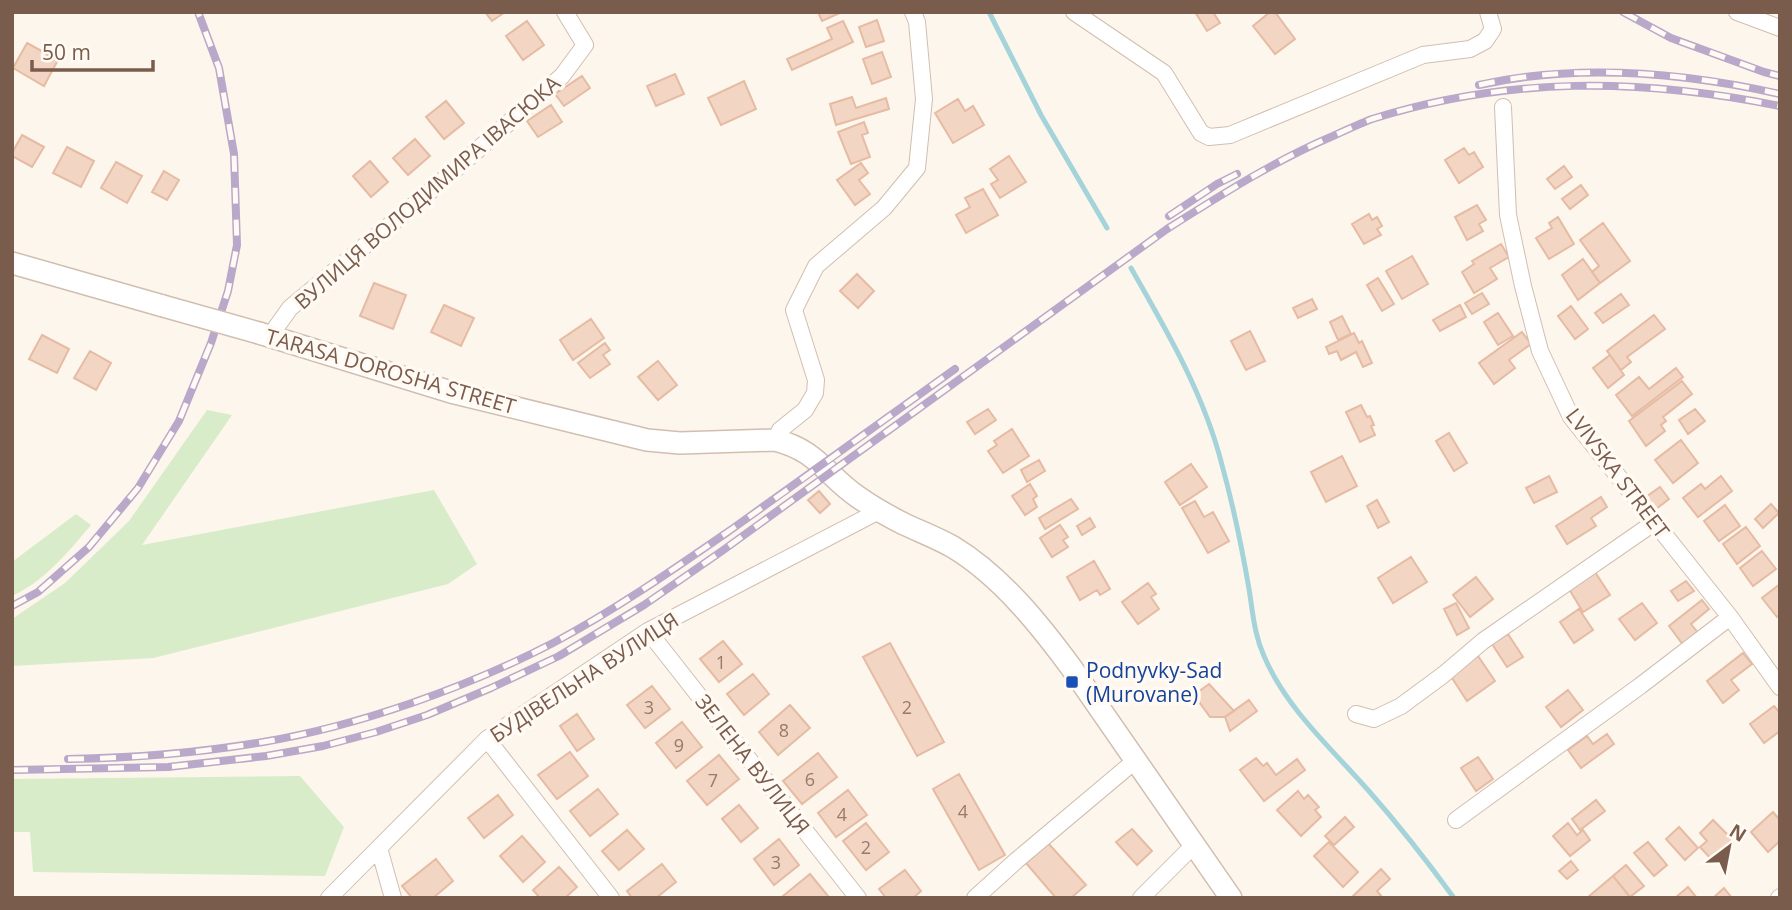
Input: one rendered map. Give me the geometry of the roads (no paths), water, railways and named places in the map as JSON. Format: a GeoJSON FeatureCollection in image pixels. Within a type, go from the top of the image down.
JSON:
{"type":"FeatureCollection","features":[{"type":"Feature","properties":{"kind":"street","name":"ВУЛИЦЯ ВОЛОДИМИРА ІВАСЮКА"},"geometry":{"type":"LineString","coordinates":[[264,334],[290,308],[426,195],[562,76],[585,45],[565,12]]}},
{"type":"Feature","properties":{"kind":"street"},"geometry":{"type":"LineString","coordinates":[[913,12],[917,22],[924,99],[917,167],[884,208],[816,266],[794,310],[817,380],[815,393],[805,410],[780,430],[775,440],[806,452],[839,483],[879,510],[955,548],[994,579],[1064,657],[1231,898]]}},
{"type":"Feature","properties":{"kind":"street"},"geometry":{"type":"LineString","coordinates":[[1074,12],[1164,73],[1201,133],[1209,137],[1230,135],[1423,55],[1470,48],[1485,41],[1493,29],[1488,13]]}},
{"type":"Feature","properties":{"kind":"street"},"geometry":{"type":"LineString","coordinates":[[1737,12],[1780,28]]}},
{"type":"Feature","properties":{"kind":"street","name":"LVIVSKA STREET"},"geometry":{"type":"LineString","coordinates":[[1503,107],[1508,215],[1523,286],[1540,351],[1571,417],[1730,617],[1780,687]]}},
{"type":"Feature","properties":{"kind":"street","name":"TARASA DOROSHA STREET"},"geometry":{"type":"LineString","coordinates":[[12,263],[264,334],[451,391],[647,440],[680,443],[775,440]]}},
{"type":"Feature","properties":{"kind":"street","name":"БУДІВЕЛЬНА ВУЛИЦЯ"},"geometry":{"type":"LineString","coordinates":[[329,898],[487,740],[648,631],[879,510]]}},
{"type":"Feature","properties":{"kind":"street"},"geometry":{"type":"LineString","coordinates":[[1356,714],[1374,719],[1401,706],[1483,641],[1655,522]]}},
{"type":"Feature","properties":{"kind":"street"},"geometry":{"type":"LineString","coordinates":[[1456,820],[1730,617]]}},
{"type":"Feature","properties":{"kind":"street","name":"ЗЕЛЕНА ВУЛИЦЯ"},"geometry":{"type":"LineString","coordinates":[[648,631],[858,898]]}},
{"type":"Feature","properties":{"kind":"street"},"geometry":{"type":"LineString","coordinates":[[487,740],[611,898]]}},
{"type":"Feature","properties":{"kind":"street"},"geometry":{"type":"LineString","coordinates":[[975,898],[1136,760]]}},
{"type":"Feature","properties":{"kind":"street"},"geometry":{"type":"LineString","coordinates":[[1141,898],[1193,846]]}},
{"type":"Feature","properties":{"kind":"street"},"geometry":{"type":"LineString","coordinates":[[379,848],[393,898]]}},
{"type":"Feature","properties":{"kind":"waterway"},"geometry":{"type":"LineString","coordinates":[[989,12],[1041,115],[1107,228]]}},
{"type":"Feature","properties":{"kind":"waterway"},"geometry":{"type":"LineString","coordinates":[[1131,268],[1158,315],[1205,413],[1226,480],[1237,527],[1256,631],[1273,675],[1310,727],[1390,816],[1454,898]]}},
{"type":"Feature","properties":{"kind":"railway"},"geometry":{"type":"LineString","coordinates":[[12,606],[38,592],[89,547],[138,488],[179,421],[211,343],[228,291],[237,245],[234,154],[219,68],[198,12]]}},
{"type":"Feature","properties":{"kind":"railway"},"geometry":{"type":"LineString","coordinates":[[1623,12],[1671,38],[1780,76]]}},
{"type":"Feature","properties":{"kind":"railway"},"geometry":{"type":"LineString","coordinates":[[1479,85],[1554,74],[1630,73],[1705,80],[1780,94]]}},
{"type":"Feature","properties":{"kind":"railway"},"geometry":{"type":"LineString","coordinates":[[12,770],[168,767],[266,756],[323,746],[427,715],[559,656],[644,605],[722,551],[1167,229],[1269,167],[1372,119],[1474,95],[1575,86],[1676,90],[1780,106]]}},
{"type":"Feature","properties":{"kind":"railway"},"geometry":{"type":"LineString","coordinates":[[1169,216],[1237,174]]}},
{"type":"Feature","properties":{"kind":"railway"},"geometry":{"type":"LineString","coordinates":[[68,759],[191,752],[299,735],[412,703],[485,675],[553,643],[644,589],[955,369]]}},
{"type":"Feature","properties":{"kind":"place","name":"Podnyvky-Sad (Murovane)"},"geometry":{"type":"Point","coordinates":[1072,682]}}]}
